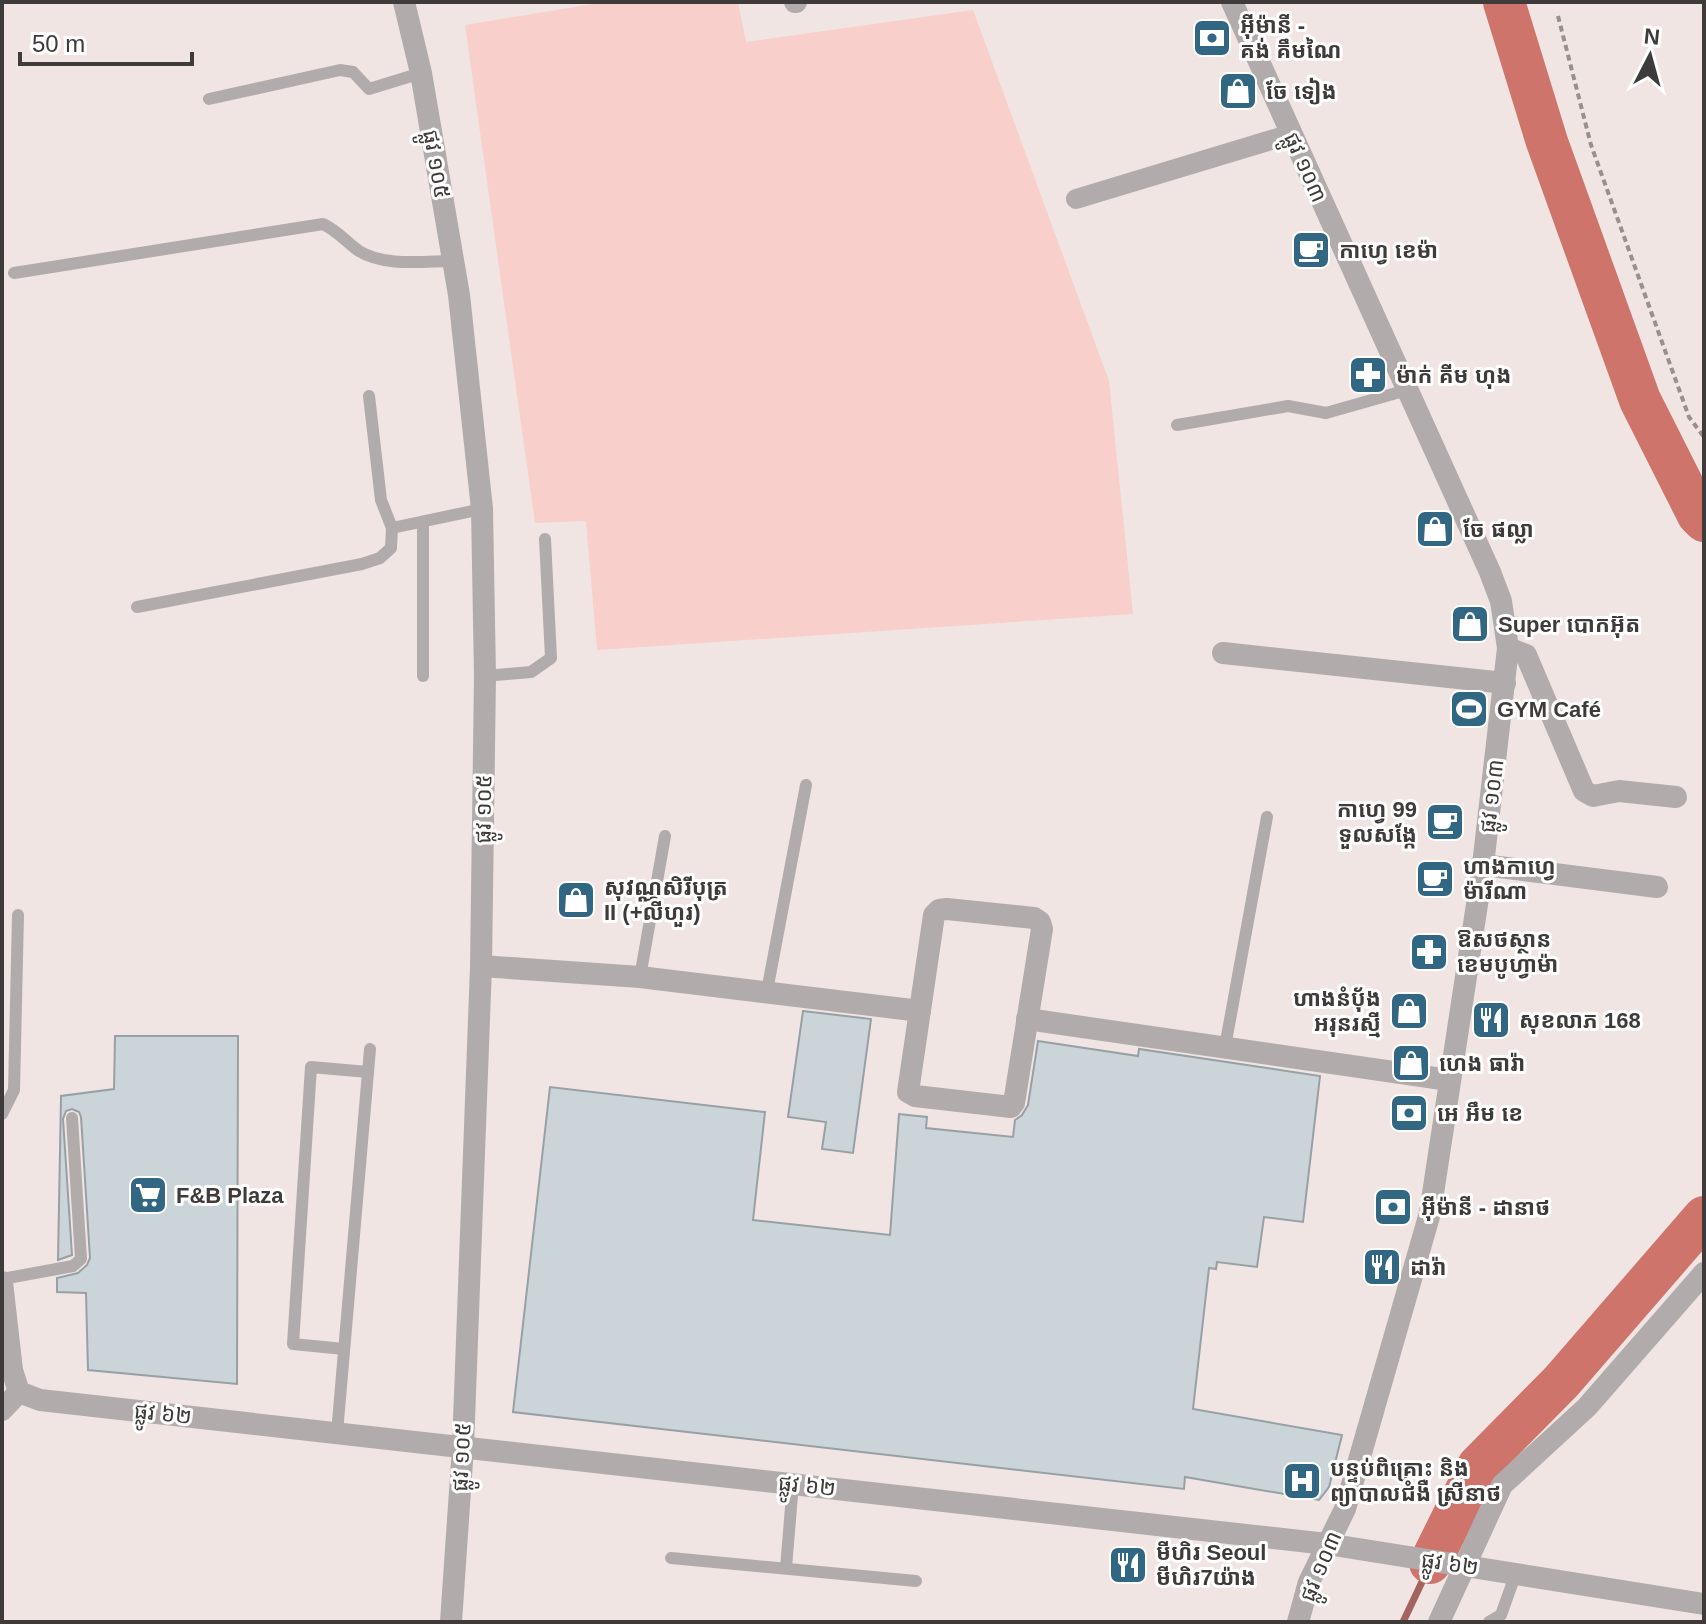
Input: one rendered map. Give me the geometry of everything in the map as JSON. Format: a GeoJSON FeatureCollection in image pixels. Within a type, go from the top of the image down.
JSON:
{"type":"FeatureCollection","features":[{"type":"Feature","properties":{"kind":"street","name":"ផ្លូវ ១០៥"},"geometry":{"type":"LineString","coordinates":[[404,2],[421,73],[453,261],[482,509],[485,676],[481,966],[463,1447],[451,1622]]}},
{"type":"Feature","properties":{"kind":"street","name":"ផ្លូវ ១០៣"},"geometry":{"type":"LineString","coordinates":[[1232,2],[1490,572],[1501,601],[1508,648],[1483,865],[1430,1213],[1345,1509],[1309,1582],[1298,1622]]}},
{"type":"Feature","properties":{"kind":"street"},"geometry":{"type":"LineString","coordinates":[[1076,199],[1291,134]]}},
{"type":"Feature","properties":{"kind":"street"},"geometry":{"type":"LineString","coordinates":[[1508,648],[1526,655],[1584,791],[1593,796],[1619,791],[1676,797]]}},
{"type":"Feature","properties":{"kind":"street"},"geometry":{"type":"LineString","coordinates":[[1223,653],[1505,683]]}},
{"type":"Feature","properties":{"kind":"street"},"geometry":{"type":"LineString","coordinates":[[1483,865],[1657,887]]}},
{"type":"Feature","properties":{"kind":"street"},"geometry":{"type":"LineString","coordinates":[[939,910],[1034,918],[1040,922],[1042,929],[1027,1019],[1011,1107],[915,1096],[908,1092],[934,915],[939,910]]}},
{"type":"Feature","properties":{"kind":"street"},"geometry":{"type":"LineString","coordinates":[[481,966],[640,977],[920,1011]]}},
{"type":"Feature","properties":{"kind":"street"},"geometry":{"type":"LineString","coordinates":[[1027,1019],[1449,1080]]}},
{"type":"Feature","properties":{"kind":"street"},"geometry":{"type":"LineString","coordinates":[[1439,1622],[1456,1563],[1502,1485],[1587,1407],[1695,1300],[1704,1273]]}},
{"type":"Feature","properties":{"kind":"street"},"geometry":{"type":"LineString","coordinates":[[2,1280],[12,1370],[19,1392],[2,1410]]}},
{"type":"Feature","properties":{"kind":"street","name":"ផ្លូវ ៦២"},"geometry":{"type":"LineString","coordinates":[[19,1392],[40,1400],[1327,1544],[1704,1604]]}},
{"type":"Feature","properties":{"kind":"lane"},"geometry":{"type":"LineString","coordinates":[[209,99],[340,70],[353,72],[369,89],[421,73]]}},
{"type":"Feature","properties":{"kind":"lane"},"geometry":{"type":"LineString","coordinates":[[14,273],[323,224],[337,230],[359,251],[381,259],[453,261]]}},
{"type":"Feature","properties":{"kind":"lane"},"geometry":{"type":"LineString","coordinates":[[1177,425],[1288,406],[1326,413],[1407,390]]}},
{"type":"Feature","properties":{"kind":"lane"},"geometry":{"type":"LineString","coordinates":[[137,607],[362,564],[380,558],[391,548],[392,528],[381,500],[369,396]]}},
{"type":"Feature","properties":{"kind":"lane"},"geometry":{"type":"LineString","coordinates":[[392,528],[482,509]]}},
{"type":"Feature","properties":{"kind":"lane"},"geometry":{"type":"LineString","coordinates":[[423,522],[423,676]]}},
{"type":"Feature","properties":{"kind":"lane"},"geometry":{"type":"LineString","coordinates":[[485,676],[531,672],[551,658],[545,539]]}},
{"type":"Feature","properties":{"kind":"lane"},"geometry":{"type":"LineString","coordinates":[[767,991],[806,785]]}},
{"type":"Feature","properties":{"kind":"lane"},"geometry":{"type":"LineString","coordinates":[[1225,1047],[1267,817]]}},
{"type":"Feature","properties":{"kind":"lane"},"geometry":{"type":"LineString","coordinates":[[640,977],[665,836]]}},
{"type":"Feature","properties":{"kind":"lane"},"geometry":{"type":"LineString","coordinates":[[2,1114],[14,1090],[18,915]]}},
{"type":"Feature","properties":{"kind":"lane"},"geometry":{"type":"LineString","coordinates":[[337,1433],[370,1049]]}},
{"type":"Feature","properties":{"kind":"lane"},"geometry":{"type":"LineString","coordinates":[[344,1349],[293,1344],[311,1067],[368,1072]]}},
{"type":"Feature","properties":{"kind":"lane"},"geometry":{"type":"LineString","coordinates":[[2,1280],[73,1266],[81,1259],[72,1118]]}},
{"type":"Feature","properties":{"kind":"lane"},"geometry":{"type":"LineString","coordinates":[[786,1568],[793,1483]]}},
{"type":"Feature","properties":{"kind":"lane"},"geometry":{"type":"LineString","coordinates":[[671,1558],[916,1581]]}},
{"type":"Feature","properties":{"kind":"lane"},"geometry":{"type":"LineString","coordinates":[[1489,1622],[1501,1615],[1516,1573]]}},
{"type":"Feature","properties":{"kind":"path"},"geometry":{"type":"LineString","coordinates":[[1558,16],[1591,145],[1689,417],[1704,437]]}},
{"type":"Feature","properties":{"kind":"shaded area"},"geometry":{"type":"Polygon","coordinates":[[[605,2],[738,2],[746,42],[973,10],[1109,381],[1133,614],[597,650],[586,521],[535,523],[465,25],[605,2]]]}},
{"type":"Feature","properties":{"kind":"building"},"geometry":{"type":"Polygon","coordinates":[[[803,1011],[871,1019],[853,1153],[822,1149],[826,1122],[788,1117],[803,1011]]]}},
{"type":"Feature","properties":{"kind":"building"},"geometry":{"type":"Polygon","coordinates":[[[115,1036],[238,1036],[237,1384],[88,1370],[86,1293],[57,1292],[57,1278],[78,1273],[90,1258],[81,1117],[79,1112],[72,1109],[66,1111],[63,1119],[72,1255],[58,1260],[61,1096],[114,1089],[115,1036]]]}},
{"type":"Feature","properties":{"kind":"building"},"geometry":{"type":"Polygon","coordinates":[[[1038,1041],[1138,1056],[1139,1049],[1320,1076],[1303,1222],[1264,1217],[1257,1267],[1217,1262],[1216,1269],[1209,1268],[1193,1409],[1342,1435],[1329,1487],[1319,1500],[1185,1477],[1184,1489],[513,1412],[550,1087],[765,1112],[753,1220],[890,1235],[899,1114],[927,1117],[926,1128],[1013,1137],[1015,1120],[1028,1105],[1038,1041]]]}},
{"type":"Feature","properties":{"kind":"waterway"},"geometry":{"type":"LineString","coordinates":[[1504,2],[1547,142],[1640,400],[1698,515],[1704,521]]}},
{"type":"Feature","properties":{"kind":"waterway"},"geometry":{"type":"LineString","coordinates":[[1430,1563],[1478,1466],[1561,1382],[1704,1217]]}},
{"type":"Feature","properties":{"kind":"waterway"},"geometry":{"type":"LineString","coordinates":[[1403,1622],[1430,1565]]}},
{"type":"Feature","properties":{"kind":"place","name":"អ៊ីម៉ានី - គង់ គឹមណៃ"},"geometry":{"type":"Point","coordinates":[1212,38]}},
{"type":"Feature","properties":{"kind":"place","name":"ចែ ទៀង"},"geometry":{"type":"Point","coordinates":[1238,91]}},
{"type":"Feature","properties":{"kind":"place","name":"កាហ្វេ ខេម៉ា"},"geometry":{"type":"Point","coordinates":[1311,250]}},
{"type":"Feature","properties":{"kind":"place","name":"ម៉ាក់ គីម ហុង"},"geometry":{"type":"Point","coordinates":[1368,375]}},
{"type":"Feature","properties":{"kind":"place","name":"ចែ ផល្លា"},"geometry":{"type":"Point","coordinates":[1435,529]}},
{"type":"Feature","properties":{"kind":"place","name":"Super បោកអ៊ុត"},"geometry":{"type":"Point","coordinates":[1470,624]}},
{"type":"Feature","properties":{"kind":"place","name":"GYM Café"},"geometry":{"type":"Point","coordinates":[1469,709]}},
{"type":"Feature","properties":{"kind":"place","name":"កាហ្វេ 99 ទួលសង្កែ"},"geometry":{"type":"Point","coordinates":[1445,822]}},
{"type":"Feature","properties":{"kind":"place","name":"ហាងកាហ្វេ ម៉ារីណា"},"geometry":{"type":"Point","coordinates":[1435,879]}},
{"type":"Feature","properties":{"kind":"place","name":"សុវណ្ណសិរីបុត្រ II (+លីហួរ)"},"geometry":{"type":"Point","coordinates":[576,900]}},
{"type":"Feature","properties":{"kind":"place","name":"ឱសថស្ថាន ខេមបូហ្វាម៉ា"},"geometry":{"type":"Point","coordinates":[1429,952]}},
{"type":"Feature","properties":{"kind":"place","name":"ហាងនំប៉័ង អរុនរស្មី"},"geometry":{"type":"Point","coordinates":[1409,1011]}},
{"type":"Feature","properties":{"kind":"place","name":"សុខលាភ 168"},"geometry":{"type":"Point","coordinates":[1491,1020]}},
{"type":"Feature","properties":{"kind":"place","name":"ហេង ធារ៉ា"},"geometry":{"type":"Point","coordinates":[1411,1063]}},
{"type":"Feature","properties":{"kind":"place","name":"អេ អឹម ខេ"},"geometry":{"type":"Point","coordinates":[1409,1113]}},
{"type":"Feature","properties":{"kind":"place","name":"F&B Plaza"},"geometry":{"type":"Point","coordinates":[148,1195]}},
{"type":"Feature","properties":{"kind":"place","name":"អ៊ីម៉ានី - ដានាថ"},"geometry":{"type":"Point","coordinates":[1393,1207]}},
{"type":"Feature","properties":{"kind":"place","name":"ដារ៉ា"},"geometry":{"type":"Point","coordinates":[1382,1267]}},
{"type":"Feature","properties":{"kind":"place","name":"បន្ទប់ពិគ្រោះ និង ព្យាបាលជំងឺ ស្រីនាថ"},"geometry":{"type":"Point","coordinates":[1302,1481]}},
{"type":"Feature","properties":{"kind":"place","name":"មីហិរ Seoul មីហិរ7យ៉ាង"},"geometry":{"type":"Point","coordinates":[1128,1565]}}]}
